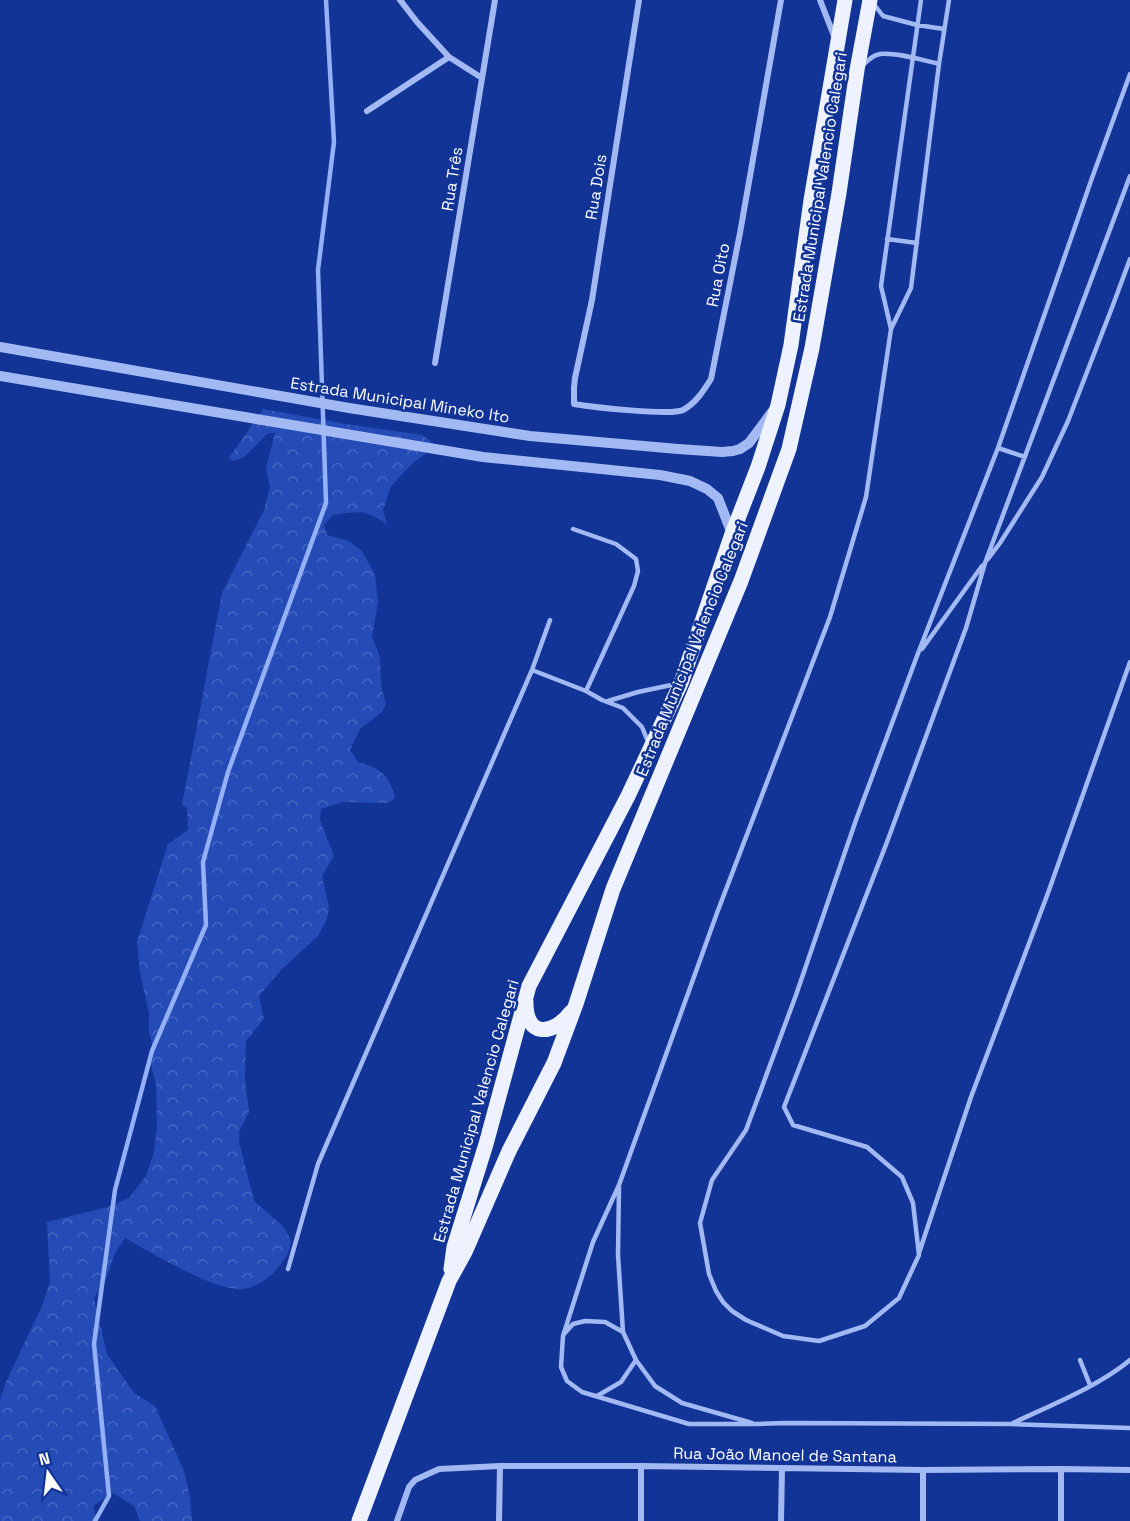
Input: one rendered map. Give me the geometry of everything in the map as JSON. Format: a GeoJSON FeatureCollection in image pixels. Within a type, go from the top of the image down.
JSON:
{"type":"FeatureCollection","features":[{"type":"Feature","properties":{"kind":"main road","name":"Estrada Municipal Valencio Calegari"},"geometry":{"type":"LineString","coordinates":[[449,1281],[454,1247],[486,1144],[529,986],[600,851],[681,683],[778,405],[791,345],[811,200],[845,0]]}},
{"type":"Feature","properties":{"kind":"main road","name":"Estrada Municipal Valencio Calegari"},"geometry":{"type":"LineString","coordinates":[[359,1521],[449,1281],[465,1252],[508,1151],[554,1064],[613,889],[741,581],[789,449],[814,337],[870,0]]}},
{"type":"Feature","properties":{"kind":"main road"},"geometry":{"type":"LineString","coordinates":[[529,986],[526,1001],[527,1016],[536,1028],[546,1030],[558,1026],[576,1004]]}},
{"type":"Feature","properties":{"kind":"street"},"geometry":{"type":"LineString","coordinates":[[400,0],[449,57],[482,78]]}},
{"type":"Feature","properties":{"kind":"street","name":"Rua Três"},"geometry":{"type":"LineString","coordinates":[[435,363],[495,0]]}},
{"type":"Feature","properties":{"kind":"street","name":"Rua Dois"},"geometry":{"type":"LineString","coordinates":[[575,378],[592,300],[639,0]]}},
{"type":"Feature","properties":{"kind":"street","name":"Rua Oito"},"geometry":{"type":"LineString","coordinates":[[575,378],[574,404],[663,412],[682,411],[698,398],[711,379],[740,233],[781,0]]}},
{"type":"Feature","properties":{"kind":"street"},"geometry":{"type":"LineString","coordinates":[[820,0],[838,45]]}},
{"type":"Feature","properties":{"kind":"street"},"geometry":{"type":"LineString","coordinates":[[367,111],[449,57]]}},
{"type":"Feature","properties":{"kind":"street","name":"Estrada Municipal Mineko Ito"},"geometry":{"type":"LineString","coordinates":[[0,347],[350,408],[530,436],[678,449],[722,452],[740,449],[749,443],[778,405]]}},
{"type":"Feature","properties":{"kind":"street"},"geometry":{"type":"LineString","coordinates":[[0,376],[483,457],[690,481],[707,489],[718,498],[732,534]]}},
{"type":"Feature","properties":{"kind":"street"},"geometry":{"type":"LineString","coordinates":[[499,1521],[500,1466]]}},
{"type":"Feature","properties":{"kind":"street","name":"Rua João Manoel de Santana"},"geometry":{"type":"LineString","coordinates":[[397,1521],[409,1486],[415,1480],[439,1469],[500,1466],[641,1466],[782,1469],[1130,1470]]}},
{"type":"Feature","properties":{"kind":"street"},"geometry":{"type":"LineString","coordinates":[[641,1466],[641,1521]]}},
{"type":"Feature","properties":{"kind":"street"},"geometry":{"type":"LineString","coordinates":[[781,1521],[782,1469]]}},
{"type":"Feature","properties":{"kind":"street"},"geometry":{"type":"LineString","coordinates":[[1061,1469],[1061,1521]]}},
{"type":"Feature","properties":{"kind":"street"},"geometry":{"type":"LineString","coordinates":[[923,1470],[923,1521]]}},
{"type":"Feature","properties":{"kind":"lane"},"geometry":{"type":"LineString","coordinates":[[870,0],[883,16],[944,29]]}},
{"type":"Feature","properties":{"kind":"lane"},"geometry":{"type":"LineString","coordinates":[[891,329],[881,286],[921,0]]}},
{"type":"Feature","properties":{"kind":"lane"},"geometry":{"type":"LineString","coordinates":[[949,0],[911,288],[891,329],[866,497],[830,617],[717,913],[619,1185],[593,1242],[563,1336],[561,1367],[567,1381],[582,1392],[689,1424],[786,1422],[1011,1424],[1130,1428]]}},
{"type":"Feature","properties":{"kind":"lane"},"geometry":{"type":"LineString","coordinates":[[857,70],[872,57],[881,54],[912,57],[939,64]]}},
{"type":"Feature","properties":{"kind":"lane"},"geometry":{"type":"LineString","coordinates":[[1130,74],[998,448],[856,820],[796,995],[746,1130],[712,1180],[700,1223],[709,1274],[723,1302],[746,1320],[783,1336],[819,1341],[865,1326],[899,1298],[919,1255],[971,1097],[1048,892],[1130,662]]}},
{"type":"Feature","properties":{"kind":"lane"},"geometry":{"type":"LineString","coordinates":[[919,1255],[914,1203],[902,1177],[867,1147],[793,1125],[784,1107],[891,832],[962,639],[985,563],[1130,176]]}},
{"type":"Feature","properties":{"kind":"lane"},"geometry":{"type":"LineString","coordinates":[[887,239],[917,243]]}},
{"type":"Feature","properties":{"kind":"lane"},"geometry":{"type":"LineString","coordinates":[[917,656],[1000,543],[1042,477],[1068,421],[1130,259]]}},
{"type":"Feature","properties":{"kind":"lane"},"geometry":{"type":"LineString","coordinates":[[998,448],[1024,457]]}},
{"type":"Feature","properties":{"kind":"lane"},"geometry":{"type":"LineString","coordinates":[[573,529],[616,544],[636,560],[638,571],[634,586],[586,691]]}},
{"type":"Feature","properties":{"kind":"lane"},"geometry":{"type":"LineString","coordinates":[[288,1269],[318,1164],[532,670],[550,620]]}},
{"type":"Feature","properties":{"kind":"lane"},"geometry":{"type":"LineString","coordinates":[[532,670],[623,708],[642,727],[651,749]]}},
{"type":"Feature","properties":{"kind":"lane"},"geometry":{"type":"LineString","coordinates":[[608,701],[681,683]]}},
{"type":"Feature","properties":{"kind":"lane"},"geometry":{"type":"LineString","coordinates":[[619,1185],[618,1255],[623,1332],[636,1360],[655,1386],[682,1403],[757,1424]]}},
{"type":"Feature","properties":{"kind":"lane"},"geometry":{"type":"LineString","coordinates":[[563,1336],[573,1324],[585,1321],[604,1322],[623,1332]]}},
{"type":"Feature","properties":{"kind":"lane"},"geometry":{"type":"LineString","coordinates":[[597,1396],[621,1382],[636,1360]]}},
{"type":"Feature","properties":{"kind":"lane"},"geometry":{"type":"LineString","coordinates":[[1080,1360],[1090,1385]]}},
{"type":"Feature","properties":{"kind":"lane"},"geometry":{"type":"LineString","coordinates":[[1011,1424],[1114,1373],[1130,1360]]}},
{"type":"Feature","properties":{"kind":"green space"},"geometry":{"type":"Polygon","coordinates":[[[263,409],[422,435],[433,443],[432,449],[413,463],[391,486],[383,510],[387,525],[373,516],[356,512],[333,515],[324,525],[327,535],[349,541],[361,550],[375,574],[378,602],[372,637],[380,657],[381,685],[386,704],[382,712],[360,729],[350,750],[358,762],[378,770],[387,778],[395,798],[388,803],[343,802],[321,809],[320,820],[334,856],[322,876],[329,907],[327,919],[318,936],[280,971],[259,996],[264,1019],[246,1041],[245,1080],[249,1112],[239,1132],[239,1142],[254,1201],[284,1227],[291,1241],[290,1247],[284,1261],[275,1272],[257,1285],[244,1289],[232,1288],[201,1278],[125,1238],[115,1253],[107,1277],[94,1298],[107,1354],[134,1393],[155,1406],[184,1471],[190,1497],[192,1521],[140,1521],[134,1506],[113,1493],[93,1506],[97,1521],[0,1521],[0,1400],[6,1382],[42,1306],[50,1282],[47,1222],[108,1207],[129,1198],[146,1176],[154,1152],[157,1128],[156,1084],[150,1061],[154,1051],[149,1032],[149,1013],[140,973],[137,942],[168,844],[188,830],[187,808],[182,805],[222,593],[264,510],[270,487],[266,468],[275,433],[268,433],[244,457],[233,461],[229,458],[263,409]]]}},
{"type":"Feature","properties":{"kind":"waterway"},"geometry":{"type":"LineString","coordinates":[[95,1521],[109,1496],[94,1344],[115,1190],[152,1051],[206,925],[203,862],[228,772],[326,503],[318,270],[334,142],[326,0]]}}]}
